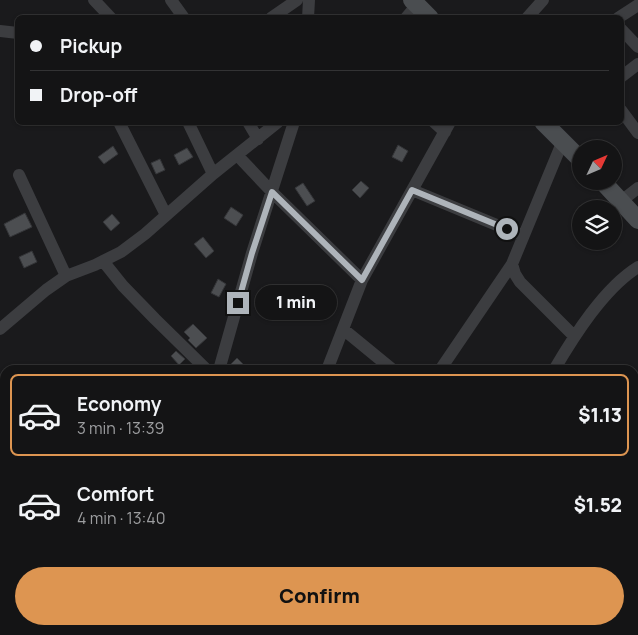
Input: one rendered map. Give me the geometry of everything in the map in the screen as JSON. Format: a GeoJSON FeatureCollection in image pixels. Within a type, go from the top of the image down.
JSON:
{"type":"FeatureCollection","features":[{"type":"Feature","properties":{"kind":"street"},"geometry":{"type":"LineString","coordinates":[[94,0],[108,15]]}},
{"type":"Feature","properties":{"kind":"street"},"geometry":{"type":"LineString","coordinates":[[171,0],[182,15]]}},
{"type":"Feature","properties":{"kind":"street"},"geometry":{"type":"LineString","coordinates":[[275,15],[296,0]]}},
{"type":"Feature","properties":{"kind":"street"},"geometry":{"type":"LineString","coordinates":[[530,15],[543,0]]}},
{"type":"Feature","properties":{"kind":"street"},"geometry":{"type":"LineString","coordinates":[[623,15],[638,5]]}},
{"type":"Feature","properties":{"kind":"street"},"geometry":{"type":"LineString","coordinates":[[411,8],[424,15]]}},
{"type":"Feature","properties":{"kind":"street"},"geometry":{"type":"LineString","coordinates":[[0,30],[15,32]]}},
{"type":"Feature","properties":{"kind":"street"},"geometry":{"type":"LineString","coordinates":[[624,31],[638,47]]}},
{"type":"Feature","properties":{"kind":"street"},"geometry":{"type":"LineString","coordinates":[[624,75],[638,64]]}},
{"type":"Feature","properties":{"kind":"street"},"geometry":{"type":"LineString","coordinates":[[624,114],[638,133]]}},
{"type":"Feature","properties":{"kind":"street"},"geometry":{"type":"LineString","coordinates":[[121,125],[166,215]]}},
{"type":"Feature","properties":{"kind":"street"},"geometry":{"type":"LineString","coordinates":[[189,125],[212,174]]}},
{"type":"Feature","properties":{"kind":"street"},"geometry":{"type":"LineString","coordinates":[[250,125],[258,139]]}},
{"type":"Feature","properties":{"kind":"street"},"geometry":{"type":"LineString","coordinates":[[0,329],[46,290],[66,276],[121,252],[212,174],[274,125]]}},
{"type":"Feature","properties":{"kind":"street"},"geometry":{"type":"LineString","coordinates":[[329,365],[362,280],[448,127]]}},
{"type":"Feature","properties":{"kind":"street"},"geometry":{"type":"LineString","coordinates":[[220,365],[252,253],[293,128]]}},
{"type":"Feature","properties":{"kind":"street"},"geometry":{"type":"LineString","coordinates":[[554,130],[572,150]]}},
{"type":"Feature","properties":{"kind":"street"},"geometry":{"type":"LineString","coordinates":[[443,365],[512,264],[523,236],[554,130]]}},
{"type":"Feature","properties":{"kind":"street"},"geometry":{"type":"LineString","coordinates":[[238,155],[272,192],[362,280]]}},
{"type":"Feature","properties":{"kind":"street"},"geometry":{"type":"LineString","coordinates":[[20,175],[66,276]]}},
{"type":"Feature","properties":{"kind":"street"},"geometry":{"type":"LineString","coordinates":[[622,200],[638,188]]}},
{"type":"Feature","properties":{"kind":"street"},"geometry":{"type":"LineString","coordinates":[[412,190],[523,236]]}},
{"type":"Feature","properties":{"kind":"street"},"geometry":{"type":"LineString","coordinates":[[610,190],[618,200]]}},
{"type":"Feature","properties":{"kind":"street"},"geometry":{"type":"LineString","coordinates":[[622,204],[638,220]]}},
{"type":"Feature","properties":{"kind":"street"},"geometry":{"type":"LineString","coordinates":[[103,260],[155,319],[202,365]]}},
{"type":"Feature","properties":{"kind":"street"},"geometry":{"type":"LineString","coordinates":[[512,264],[520,282],[574,336]]}},
{"type":"Feature","properties":{"kind":"street"},"geometry":{"type":"LineString","coordinates":[[557,365],[574,336],[614,287],[638,267]]}},
{"type":"Feature","properties":{"kind":"street"},"geometry":{"type":"LineString","coordinates":[[343,329],[386,365]]}},
{"type":"Feature","properties":{"kind":"building"},"geometry":{"type":"Polygon","coordinates":[[[398,145],[408,151],[402,162],[392,157],[398,145]]]}},
{"type":"Feature","properties":{"kind":"building"},"geometry":{"type":"Polygon","coordinates":[[[113,146],[118,154],[104,164],[98,157],[113,146]]]}},
{"type":"Feature","properties":{"kind":"building"},"geometry":{"type":"Polygon","coordinates":[[[187,148],[193,157],[179,165],[174,155],[187,148]]]}},
{"type":"Feature","properties":{"kind":"building"},"geometry":{"type":"Polygon","coordinates":[[[160,159],[165,170],[156,174],[151,163],[160,159]]]}},
{"type":"Feature","properties":{"kind":"building"},"geometry":{"type":"Polygon","coordinates":[[[361,181],[369,188],[360,198],[352,190],[361,181]]]}},
{"type":"Feature","properties":{"kind":"building"},"geometry":{"type":"Polygon","coordinates":[[[303,183],[315,201],[307,206],[295,188],[303,183]]]}},
{"type":"Feature","properties":{"kind":"building"},"geometry":{"type":"Polygon","coordinates":[[[231,207],[243,215],[236,226],[224,218],[231,207]]]}},
{"type":"Feature","properties":{"kind":"building"},"geometry":{"type":"Polygon","coordinates":[[[25,213],[32,227],[10,237],[4,224],[25,213]]]}},
{"type":"Feature","properties":{"kind":"building"},"geometry":{"type":"Polygon","coordinates":[[[112,214],[120,223],[111,231],[103,222],[112,214]]]}},
{"type":"Feature","properties":{"kind":"building"},"geometry":{"type":"Polygon","coordinates":[[[203,237],[214,251],[206,258],[194,244],[203,237]]]}},
{"type":"Feature","properties":{"kind":"building"},"geometry":{"type":"Polygon","coordinates":[[[32,251],[37,262],[24,268],[19,257],[32,251]]]}},
{"type":"Feature","properties":{"kind":"building"},"geometry":{"type":"Polygon","coordinates":[[[218,279],[226,284],[219,297],[211,293],[218,279]]]}},
{"type":"Feature","properties":{"kind":"building"},"geometry":{"type":"Polygon","coordinates":[[[193,324],[207,338],[196,348],[188,340],[190,338],[184,332],[193,324]]]}},
{"type":"Feature","properties":{"kind":"building"},"geometry":{"type":"Polygon","coordinates":[[[176,351],[185,359],[179,365],[171,356],[176,351]]]}},
{"type":"Feature","properties":{"kind":"building"},"geometry":{"type":"Polygon","coordinates":[[[237,358],[244,365],[230,365],[237,358]]]}},
{"type":"Feature","properties":{"kind":"route"},"geometry":{"type":"LineString","coordinates":[[238,303],[272,192],[362,280],[412,190],[507,229]]}}]}
